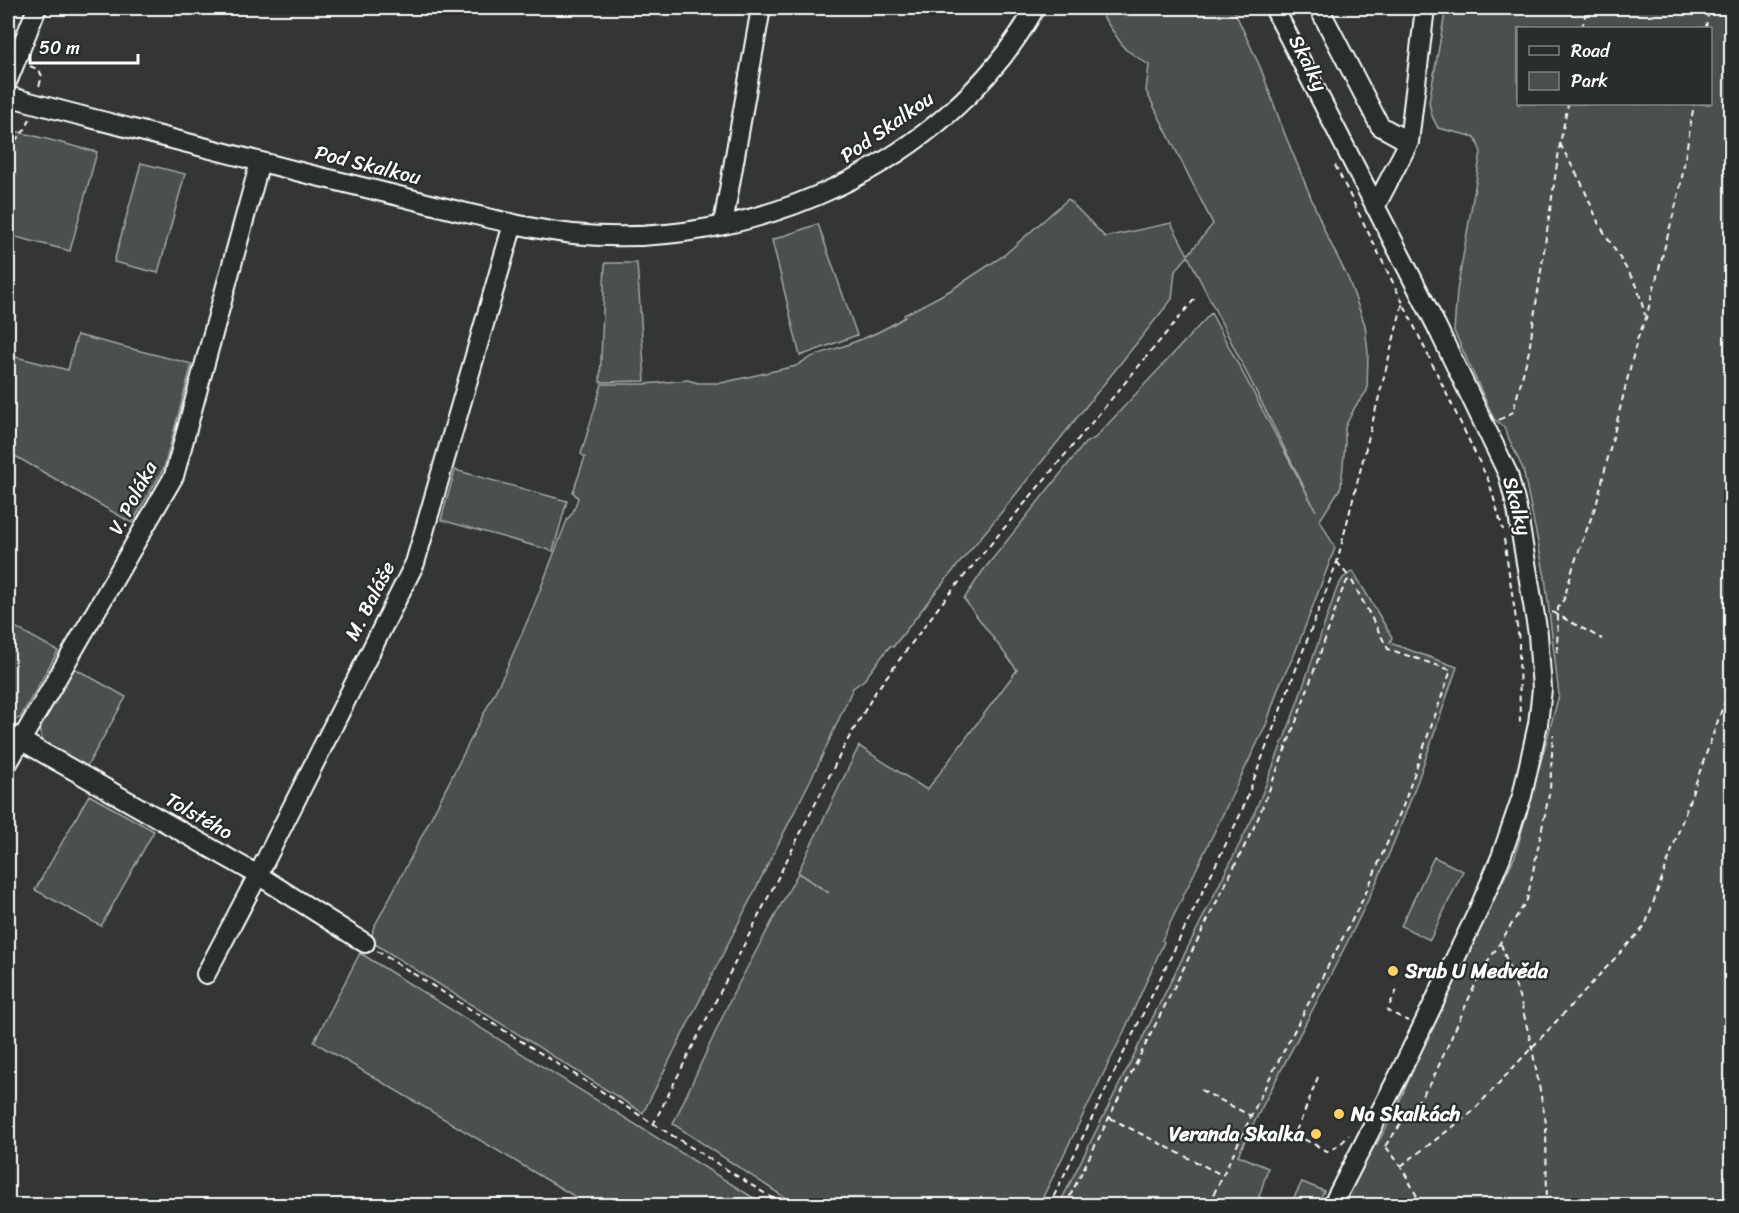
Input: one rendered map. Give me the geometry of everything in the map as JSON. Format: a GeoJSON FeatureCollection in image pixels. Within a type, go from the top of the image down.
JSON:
{"type":"FeatureCollection","features":[{"type":"Feature","properties":{"kind":"street"},"geometry":{"type":"LineString","coordinates":[[8,80],[37,8]]}},
{"type":"Feature","properties":{"kind":"street"},"geometry":{"type":"LineString","coordinates":[[723,224],[761,8]]}},
{"type":"Feature","properties":{"kind":"street","name":"Pod Skalkou"},"geometry":{"type":"LineString","coordinates":[[8,96],[260,162],[513,224],[574,234],[620,236],[671,233],[723,224],[776,211],[824,193],[903,149],[946,116],[982,80],[1015,40],[1035,8]]}},
{"type":"Feature","properties":{"kind":"street","name":"Skalky"},"geometry":{"type":"LineString","coordinates":[[1274,8],[1408,270],[1508,474],[1517,509],[1538,634],[1542,689],[1538,724],[1522,796],[1501,857],[1479,909],[1332,1206]]}},
{"type":"Feature","properties":{"kind":"street","name":"Skalky"},"geometry":{"type":"LineString","coordinates":[[1319,8],[1380,126],[1408,142]]}},
{"type":"Feature","properties":{"kind":"street"},"geometry":{"type":"LineString","coordinates":[[1375,207],[1408,142],[1425,8]]}},
{"type":"Feature","properties":{"kind":"street","name":"V. Poláka"},"geometry":{"type":"LineString","coordinates":[[8,763],[14,737],[174,476],[260,162]]}},
{"type":"Feature","properties":{"kind":"street","name":"M. Baláše"},"geometry":{"type":"LineString","coordinates":[[206,974],[415,563],[513,224]]}},
{"type":"Feature","properties":{"kind":"street","name":"Tolstého"},"geometry":{"type":"LineString","coordinates":[[14,737],[258,875],[365,943]]}},
{"type":"Feature","properties":{"kind":"path"},"geometry":{"type":"LineString","coordinates":[[1582,27],[1587,8]]}},
{"type":"Feature","properties":{"kind":"path"},"geometry":{"type":"LineString","coordinates":[[1706,27],[1709,8]]}},
{"type":"Feature","properties":{"kind":"path"},"geometry":{"type":"LineString","coordinates":[[1486,428],[1513,412],[1529,351],[1568,105]]}},
{"type":"Feature","properties":{"kind":"path"},"geometry":{"type":"LineString","coordinates":[[1532,603],[1558,615],[1558,608],[1564,599],[1574,564],[1597,502],[1637,340],[1646,318],[1680,189],[1694,105]]}},
{"type":"Feature","properties":{"kind":"path"},"geometry":{"type":"LineString","coordinates":[[1560,144],[1582,184],[1599,224],[1637,286],[1646,318]]}},
{"type":"Feature","properties":{"kind":"path","name":"Skalky"},"geometry":{"type":"LineString","coordinates":[[1335,165],[1489,482],[1503,530],[1519,640],[1520,727]]}},
{"type":"Feature","properties":{"kind":"path"},"geometry":{"type":"LineString","coordinates":[[1049,1206],[1241,813],[1337,562],[1403,303],[1408,270]]}},
{"type":"Feature","properties":{"kind":"path"},"geometry":{"type":"LineString","coordinates":[[653,1125],[846,743],[876,691],[941,604],[1197,296]]}},
{"type":"Feature","properties":{"kind":"path"},"geometry":{"type":"LineString","coordinates":[[1208,1206],[1251,1116],[1364,897],[1403,806],[1450,670],[1388,649],[1351,579],[1337,562]]}},
{"type":"Feature","properties":{"kind":"path"},"geometry":{"type":"LineString","coordinates":[[1065,1206],[1257,821],[1296,722],[1342,591],[1347,581],[1351,579]]}},
{"type":"Feature","properties":{"kind":"path"},"geometry":{"type":"LineString","coordinates":[[1401,1166],[1471,1113],[1645,926],[1731,681]]}},
{"type":"Feature","properties":{"kind":"path"},"geometry":{"type":"LineString","coordinates":[[365,943],[785,1206]]}},
{"type":"Feature","properties":{"kind":"path"},"geometry":{"type":"LineString","coordinates":[[1500,943],[1521,1002],[1546,1123],[1547,1206]]}},
{"type":"Feature","properties":{"kind":"path"},"geometry":{"type":"LineString","coordinates":[[1397,990],[1387,1010],[1410,1023]]}},
{"type":"Feature","properties":{"kind":"path"},"geometry":{"type":"LineString","coordinates":[[1318,1077],[1294,1134],[1327,1151],[1333,1150],[1350,1134]]}},
{"type":"Feature","properties":{"kind":"path"},"geometry":{"type":"LineString","coordinates":[[1201,1089],[1251,1116]]}},
{"type":"Feature","properties":{"kind":"path"},"geometry":{"type":"LineString","coordinates":[[1109,1117],[1222,1175]]}},
{"type":"Feature","properties":{"kind":"path"},"geometry":{"type":"LineString","coordinates":[[1370,1131],[1401,1166],[1422,1206]]}},
{"type":"Feature","properties":{"kind":"path"},"geometry":{"type":"LineString","coordinates":[[1449,1206],[1476,1203],[1500,1206]]}},
{"type":"Feature","properties":{"kind":"green space"},"geometry":{"type":"Polygon","coordinates":[[[1097,8],[1233,8],[1261,69],[1284,132],[1326,234],[1348,278],[1365,325],[1368,353],[1367,391],[1355,407],[1345,427],[1341,487],[1320,520],[1335,548],[1295,653],[1279,686],[1266,725],[1162,940],[1164,942],[1121,1038],[1039,1205],[796,1205],[673,1124],[733,994],[798,873],[829,893],[798,872],[859,746],[927,790],[1017,670],[964,599],[982,572],[1085,443],[1095,438],[1211,313],[1316,511],[1188,256],[1175,271],[1172,299],[893,647],[890,646],[864,680],[853,688],[819,763],[643,1113],[375,944],[372,938],[373,929],[505,672],[533,608],[567,520],[578,498],[573,492],[585,457],[581,454],[602,384],[645,384],[688,380],[698,383],[721,383],[796,366],[815,356],[878,332],[951,290],[1003,256],[1068,199],[1105,237],[1171,223],[1188,255],[1213,224],[1146,91],[1149,65],[1125,49],[1097,8]]]}},
{"type":"Feature","properties":{"kind":"green space"},"geometry":{"type":"Polygon","coordinates":[[[1446,8],[1731,8],[1731,1205],[1332,1206],[1370,1131],[1377,1144],[1394,1114],[1432,1026],[1515,856],[1559,695],[1545,577],[1523,469],[1503,426],[1494,419],[1454,331],[1457,291],[1481,152],[1475,137],[1438,128],[1429,102],[1446,8]]]}},
{"type":"Feature","properties":{"kind":"green space"},"geometry":{"type":"Polygon","coordinates":[[[11,130],[97,152],[70,251],[8,235],[8,140],[11,130]]]}},
{"type":"Feature","properties":{"kind":"green space"},"geometry":{"type":"Polygon","coordinates":[[[141,163],[185,174],[158,273],[114,262],[141,163]]]}},
{"type":"Feature","properties":{"kind":"green space"},"geometry":{"type":"Polygon","coordinates":[[[818,224],[857,335],[800,356],[772,240],[818,224]]]}},
{"type":"Feature","properties":{"kind":"green space"},"geometry":{"type":"Polygon","coordinates":[[[605,263],[637,263],[645,381],[600,382],[605,263]]]}},
{"type":"Feature","properties":{"kind":"green space"},"geometry":{"type":"Polygon","coordinates":[[[77,335],[192,364],[164,468],[132,523],[8,452],[8,355],[68,370],[77,335]]]}},
{"type":"Feature","properties":{"kind":"green space"},"geometry":{"type":"Polygon","coordinates":[[[455,470],[567,501],[553,551],[441,520],[455,470]]]}},
{"type":"Feature","properties":{"kind":"green space"},"geometry":{"type":"Polygon","coordinates":[[[1353,571],[1392,637],[1390,643],[1457,667],[1416,785],[1381,872],[1238,1155],[1268,1168],[1259,1197],[1277,1205],[1059,1205],[1252,819],[1291,721],[1337,588],[1343,578],[1353,571]]]}},
{"type":"Feature","properties":{"kind":"green space"},"geometry":{"type":"Polygon","coordinates":[[[8,623],[58,651],[20,718],[8,722],[8,623]]]}},
{"type":"Feature","properties":{"kind":"green space"},"geometry":{"type":"Polygon","coordinates":[[[74,668],[126,697],[86,768],[43,743],[39,729],[74,668]]]}},
{"type":"Feature","properties":{"kind":"green space"},"geometry":{"type":"Polygon","coordinates":[[[89,795],[154,831],[101,926],[35,890],[89,795]]]}},
{"type":"Feature","properties":{"kind":"green space"},"geometry":{"type":"Polygon","coordinates":[[[1434,857],[1463,871],[1430,940],[1401,926],[1434,857]]]}},
{"type":"Feature","properties":{"kind":"green space"},"geometry":{"type":"Polygon","coordinates":[[[360,953],[765,1205],[587,1205],[314,1042],[360,953]]]}},
{"type":"Feature","properties":{"kind":"green space"},"geometry":{"type":"Polygon","coordinates":[[[1302,1182],[1324,1191],[1317,1205],[1290,1205],[1302,1182]]]}},
{"type":"Feature","properties":{"kind":"place","name":"Srub U Medvěda"},"geometry":{"type":"Point","coordinates":[1393,971]}},
{"type":"Feature","properties":{"kind":"place","name":"Na Skalkách"},"geometry":{"type":"Point","coordinates":[1339,1114]}},
{"type":"Feature","properties":{"kind":"place","name":"Veranda Skalka"},"geometry":{"type":"Point","coordinates":[1316,1134]}}]}
